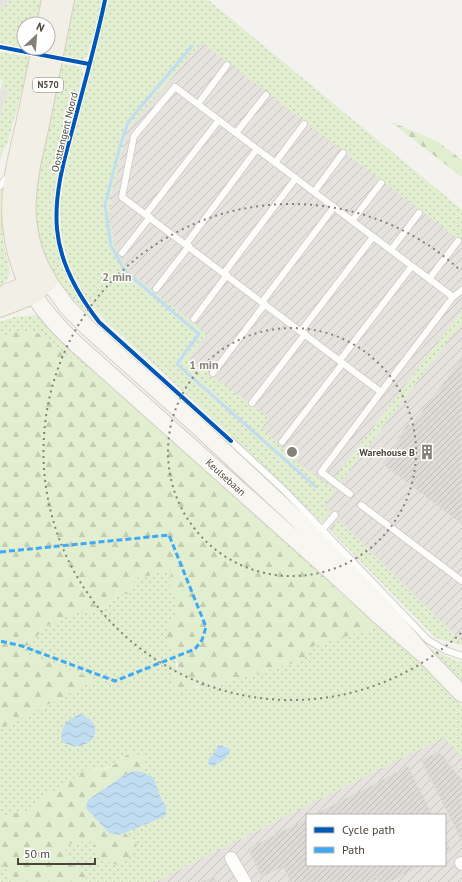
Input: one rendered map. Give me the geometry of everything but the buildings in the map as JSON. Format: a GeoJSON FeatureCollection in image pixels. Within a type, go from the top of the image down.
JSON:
{"type":"FeatureCollection","features":[{"type":"Feature","properties":{"kind":"main road"},"geometry":{"type":"LineString","coordinates":[[48,16],[51,0]]}},
{"type":"Feature","properties":{"kind":"main road","name":"N570"},"geometry":{"type":"LineString","coordinates":[[48,281],[43,274],[33,248],[27,219],[27,202],[30,170],[65,0]]}},
{"type":"Feature","properties":{"kind":"main road","name":"N570"},"geometry":{"type":"LineString","coordinates":[[30,290],[16,251],[12,226],[12,193],[16,165],[39,56]]}},
{"type":"Feature","properties":{"kind":"main road"},"geometry":{"type":"LineString","coordinates":[[0,308],[48,281]]}},
{"type":"Feature","properties":{"kind":"main road","name":"Keulsebaan"},"geometry":{"type":"LineString","coordinates":[[48,281],[68,308],[88,328],[194,423],[298,520],[384,608],[424,654],[461,693]]}},
{"type":"Feature","properties":{"kind":"main road"},"geometry":{"type":"LineString","coordinates":[[0,296],[30,290]]}},
{"type":"Feature","properties":{"kind":"main road","name":"Keulsebaan"},"geometry":{"type":"LineString","coordinates":[[30,290],[54,323],[76,344],[331,571],[377,614],[424,654]]}},
{"type":"Feature","properties":{"kind":"street"},"geometry":{"type":"LineString","coordinates":[[231,858],[245,882]]}},
{"type":"Feature","properties":{"kind":"lane"},"geometry":{"type":"LineString","coordinates":[[198,104],[227,65]]}},
{"type":"Feature","properties":{"kind":"lane"},"geometry":{"type":"LineString","coordinates":[[381,392],[122,196],[134,136],[175,87],[453,297]]}},
{"type":"Feature","properties":{"kind":"lane"},"geometry":{"type":"LineString","coordinates":[[236,133],[266,95]]}},
{"type":"Feature","properties":{"kind":"lane"},"geometry":{"type":"LineString","coordinates":[[122,253],[219,120]]}},
{"type":"Feature","properties":{"kind":"lane"},"geometry":{"type":"LineString","coordinates":[[275,163],[304,124]]}},
{"type":"Feature","properties":{"kind":"lane"},"geometry":{"type":"LineString","coordinates":[[156,289],[257,149]]}},
{"type":"Feature","properties":{"kind":"lane"},"geometry":{"type":"LineString","coordinates":[[314,192],[343,153]]}},
{"type":"Feature","properties":{"kind":"lane"},"geometry":{"type":"LineString","coordinates":[[0,186],[16,165]]}},
{"type":"Feature","properties":{"kind":"lane"},"geometry":{"type":"LineString","coordinates":[[194,319],[225,274],[296,178]]}},
{"type":"Feature","properties":{"kind":"lane"},"geometry":{"type":"LineString","coordinates":[[352,221],[381,183]]}},
{"type":"Feature","properties":{"kind":"lane"},"geometry":{"type":"LineString","coordinates":[[213,373],[334,207]]}},
{"type":"Feature","properties":{"kind":"lane"},"geometry":{"type":"LineString","coordinates":[[391,250],[419,213]]}},
{"type":"Feature","properties":{"kind":"lane"},"geometry":{"type":"LineString","coordinates":[[252,402],[373,237]]}},
{"type":"Feature","properties":{"kind":"lane"},"geometry":{"type":"LineString","coordinates":[[429,279],[458,241]]}},
{"type":"Feature","properties":{"kind":"lane"},"geometry":{"type":"LineString","coordinates":[[282,442],[412,266]]}},
{"type":"Feature","properties":{"kind":"lane"},"geometry":{"type":"LineString","coordinates":[[350,494],[320,472],[453,297],[462,290]]}},
{"type":"Feature","properties":{"kind":"lane"},"geometry":{"type":"LineString","coordinates":[[231,441],[284,490],[428,640],[445,650],[462,656]]}},
{"type":"Feature","properties":{"kind":"lane"},"geometry":{"type":"LineString","coordinates":[[361,505],[462,582]]}},
{"type":"Feature","properties":{"kind":"lane"},"geometry":{"type":"LineString","coordinates":[[322,530],[335,515]]}},
{"type":"Feature","properties":{"kind":"shaded area"},"geometry":{"type":"Polygon","coordinates":[[[0,0],[10,0],[0,12],[0,0]]]}},
{"type":"Feature","properties":{"kind":"shaded area"},"geometry":{"type":"Polygon","coordinates":[[[214,5],[462,210],[462,645],[436,638],[321,521],[170,379],[122,272],[102,207],[123,117],[214,5]]]}},
{"type":"Feature","properties":{"kind":"shaded area"},"geometry":{"type":"Polygon","coordinates":[[[1,88],[8,91],[0,117],[0,91],[1,88]]]}},
{"type":"Feature","properties":{"kind":"shaded area"},"geometry":{"type":"Polygon","coordinates":[[[462,730],[462,882],[155,882],[444,737],[462,730]]]}},
{"type":"Feature","properties":{"kind":"green space"},"geometry":{"type":"Polygon","coordinates":[[[10,0],[43,0],[39,16],[16,16],[16,46],[0,43],[0,12],[10,0]]]}},
{"type":"Feature","properties":{"kind":"green space"},"geometry":{"type":"Polygon","coordinates":[[[72,0],[102,0],[100,13],[88,55],[83,60],[60,55],[72,0]]]}},
{"type":"Feature","properties":{"kind":"green space"},"geometry":{"type":"Polygon","coordinates":[[[108,0],[208,0],[462,210],[462,242],[202,43],[132,124],[127,132],[111,196],[110,219],[115,248],[129,272],[208,334],[189,358],[269,418],[262,428],[298,463],[335,490],[325,506],[331,512],[321,521],[170,379],[107,323],[85,297],[68,263],[61,232],[60,206],[63,183],[69,151],[108,0]]]}},
{"type":"Feature","properties":{"kind":"green space"},"geometry":{"type":"Polygon","coordinates":[[[0,52],[16,55],[16,56],[31,57],[8,142],[2,153],[0,162],[0,117],[8,91],[1,88],[3,81],[0,79],[0,52]]]}},
{"type":"Feature","properties":{"kind":"green space"},"geometry":{"type":"Polygon","coordinates":[[[59,63],[81,67],[83,74],[56,185],[53,218],[60,257],[68,280],[91,318],[66,291],[50,269],[43,253],[36,229],[35,188],[45,124],[59,63]]]}},
{"type":"Feature","properties":{"kind":"green space"},"geometry":{"type":"Polygon","coordinates":[[[389,121],[437,141],[462,160],[462,177],[389,121]]]}},
{"type":"Feature","properties":{"kind":"green space"},"geometry":{"type":"Polygon","coordinates":[[[2,187],[1,205],[3,239],[10,272],[8,278],[0,288],[0,190],[2,187]]]}},
{"type":"Feature","properties":{"kind":"green space"},"geometry":{"type":"Polygon","coordinates":[[[462,311],[462,323],[341,482],[335,477],[462,311]]]}},
{"type":"Feature","properties":{"kind":"green space"},"geometry":{"type":"Polygon","coordinates":[[[36,315],[96,373],[73,360],[40,334],[22,330],[0,338],[0,322],[14,317],[36,315]]]}},
{"type":"Feature","properties":{"kind":"green space"},"geometry":{"type":"Polygon","coordinates":[[[22,330],[40,334],[73,360],[96,373],[203,465],[308,561],[374,628],[313,646],[303,659],[297,662],[224,682],[175,691],[173,682],[178,665],[174,652],[167,640],[168,624],[175,616],[176,600],[169,583],[172,570],[135,579],[133,593],[117,595],[106,608],[68,615],[45,627],[31,643],[18,651],[96,680],[0,729],[0,338],[22,330]]]}},
{"type":"Feature","properties":{"kind":"green space"},"geometry":{"type":"Polygon","coordinates":[[[338,519],[462,642],[462,645],[436,638],[334,534],[334,527],[338,519]]]}},
{"type":"Feature","properties":{"kind":"green space"},"geometry":{"type":"Polygon","coordinates":[[[172,569],[169,583],[176,600],[175,616],[167,640],[176,660],[176,669],[173,682],[197,688],[297,662],[303,659],[312,646],[374,628],[347,599],[381,624],[453,694],[462,706],[462,758],[444,737],[155,882],[86,882],[85,873],[72,866],[65,848],[72,843],[94,841],[137,844],[125,833],[120,835],[123,757],[109,767],[83,770],[72,781],[38,800],[26,811],[6,816],[0,814],[0,729],[96,680],[18,651],[31,643],[45,627],[68,615],[106,608],[134,579],[172,569]],[[225,745],[218,746],[217,750],[220,761],[230,752],[229,748],[225,745]]]}},
{"type":"Feature","properties":{"kind":"green space"},"geometry":{"type":"Polygon","coordinates":[[[424,646],[462,662],[462,685],[424,646]]]}},
{"type":"Feature","properties":{"kind":"green space"},"geometry":{"type":"Polygon","coordinates":[[[133,752],[145,758],[142,772],[127,775],[104,788],[120,835],[125,833],[137,844],[134,853],[120,866],[104,860],[95,851],[94,841],[72,843],[65,848],[72,866],[85,873],[86,882],[12,882],[7,870],[0,862],[0,814],[6,816],[26,811],[38,800],[72,781],[83,770],[109,768],[133,752]]]}},
{"type":"Feature","properties":{"kind":"green space"},"geometry":{"type":"Polygon","coordinates":[[[0,862],[7,870],[12,882],[0,882],[0,862]]]}},
{"type":"Feature","properties":{"kind":"water"},"geometry":{"type":"Polygon","coordinates":[[[80,714],[90,719],[94,726],[95,733],[87,744],[71,746],[62,741],[61,736],[63,728],[68,721],[80,714]]]}},
{"type":"Feature","properties":{"kind":"water"},"geometry":{"type":"Polygon","coordinates":[[[221,745],[229,748],[230,752],[222,761],[210,766],[208,762],[211,756],[218,746],[221,745]]]}},
{"type":"Feature","properties":{"kind":"water"},"geometry":{"type":"Polygon","coordinates":[[[133,771],[142,772],[154,778],[158,792],[166,807],[165,816],[120,835],[109,833],[86,808],[88,800],[121,777],[133,771]]]}},
{"type":"Feature","properties":{"kind":"waterway"},"geometry":{"type":"LineString","coordinates":[[192,46],[128,122],[120,146],[105,205],[111,246],[125,271],[199,334],[177,364],[316,487]]}},
{"type":"Feature","properties":{"kind":"marked path"},"geometry":{"type":"LineString","coordinates":[[0,552],[169,535],[206,627],[202,640],[195,649],[115,681],[22,646],[0,641]]}},
{"type":"Feature","properties":{"kind":"cycle path","name":"Oosttangent Noord"},"geometry":{"type":"LineString","coordinates":[[105,0],[60,177],[56,216],[62,254],[77,290],[99,322],[231,441]]}},
{"type":"Feature","properties":{"kind":"cycle path"},"geometry":{"type":"LineString","coordinates":[[0,47],[89,64]]}},
{"type":"Feature","properties":{"kind":"place","name":"Warehouse B"},"geometry":{"type":"Point","coordinates":[427,452]}}]}
